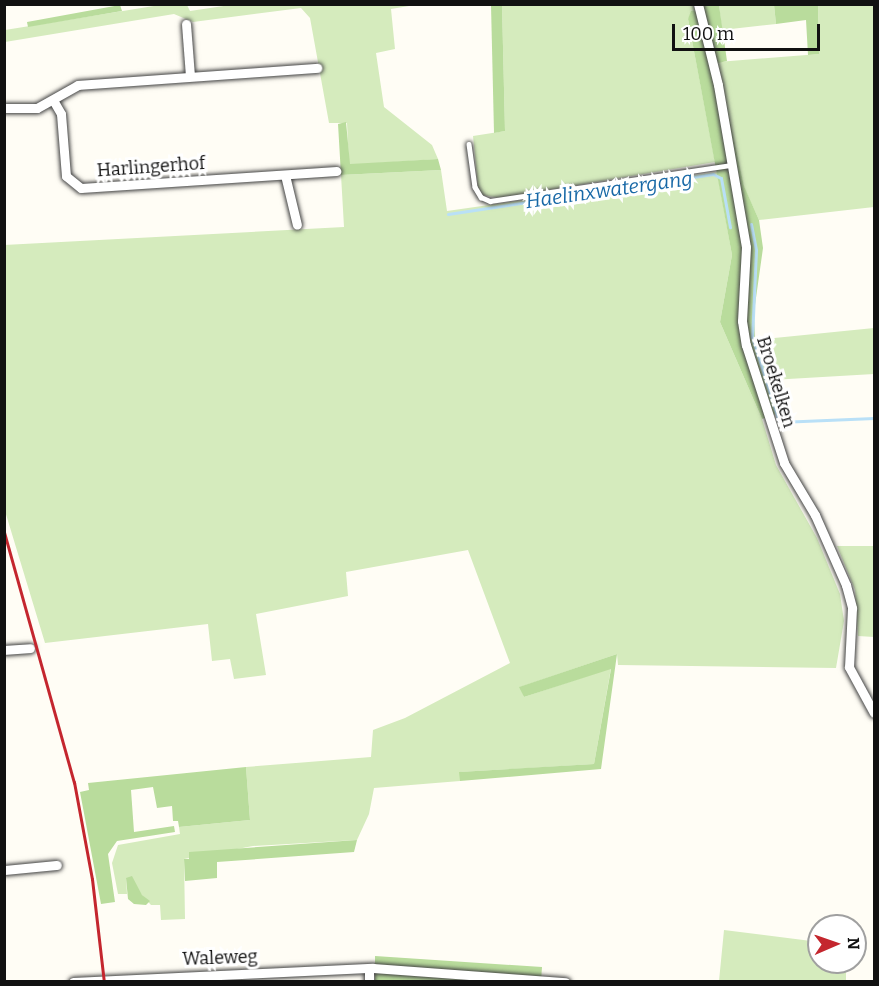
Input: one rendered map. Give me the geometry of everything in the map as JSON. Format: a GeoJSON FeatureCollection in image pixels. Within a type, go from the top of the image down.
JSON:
{"type":"FeatureCollection","features":[{"type":"Feature","properties":{"kind":"street","name":"Broekelken"},"geometry":{"type":"LineString","coordinates":[[698,4],[718,85],[747,260],[742,321],[746,345],[784,463],[815,515],[846,585],[852,608],[849,667],[874,713]]}},
{"type":"Feature","properties":{"kind":"street"},"geometry":{"type":"LineString","coordinates":[[186,24],[190,76]]}},
{"type":"Feature","properties":{"kind":"street"},"geometry":{"type":"LineString","coordinates":[[4,108],[37,108],[78,84],[317,68]]}},
{"type":"Feature","properties":{"kind":"street","name":"Harlingerhof"},"geometry":{"type":"LineString","coordinates":[[53,100],[61,114],[66,176],[81,188],[336,171]]}},
{"type":"Feature","properties":{"kind":"street"},"geometry":{"type":"LineString","coordinates":[[285,175],[297,225]]}},
{"type":"Feature","properties":{"kind":"street"},"geometry":{"type":"LineString","coordinates":[[4,651],[30,648]]}},
{"type":"Feature","properties":{"kind":"street"},"geometry":{"type":"LineString","coordinates":[[4,870],[57,865]]}},
{"type":"Feature","properties":{"kind":"street"},"geometry":{"type":"LineString","coordinates":[[369,968],[369,981]]}},
{"type":"Feature","properties":{"kind":"street","name":"Waleweg"},"geometry":{"type":"LineString","coordinates":[[73,981],[369,968],[565,981]]}},
{"type":"Feature","properties":{"kind":"lane"},"geometry":{"type":"LineString","coordinates":[[469,144],[475,187],[481,198],[490,201],[731,165]]}},
{"type":"Feature","properties":{"kind":"green space"},"geometry":{"type":"Polygon","coordinates":[[[237,4],[415,5],[391,9],[395,49],[376,53],[384,107],[432,145],[438,159],[349,165],[347,123],[329,123],[310,18],[301,8],[193,22],[174,14],[5,42],[5,30],[160,5],[187,5],[190,11],[237,4]]]}},
{"type":"Feature","properties":{"kind":"green space"},"geometry":{"type":"Polygon","coordinates":[[[120,5],[122,11],[28,27],[27,22],[120,5]]]}},
{"type":"Feature","properties":{"kind":"green space"},"geometry":{"type":"Polygon","coordinates":[[[491,5],[502,5],[505,131],[494,133],[491,5]]]}},
{"type":"Feature","properties":{"kind":"green space"},"geometry":{"type":"Polygon","coordinates":[[[502,5],[693,5],[695,10],[688,19],[715,162],[500,198],[482,195],[478,187],[473,136],[505,131],[502,5]]]}},
{"type":"Feature","properties":{"kind":"green space"},"geometry":{"type":"Polygon","coordinates":[[[701,5],[719,5],[727,61],[718,63],[744,186],[759,220],[763,248],[754,312],[755,340],[785,411],[762,419],[720,322],[732,255],[688,19],[691,11],[702,10],[701,5]]]}},
{"type":"Feature","properties":{"kind":"green space"},"geometry":{"type":"Polygon","coordinates":[[[719,5],[774,5],[776,24],[722,30],[719,5]]]}},
{"type":"Feature","properties":{"kind":"green space"},"geometry":{"type":"Polygon","coordinates":[[[774,5],[818,5],[819,54],[808,55],[806,20],[776,24],[774,5]]]}},
{"type":"Feature","properties":{"kind":"green space"},"geometry":{"type":"Polygon","coordinates":[[[818,5],[874,5],[874,207],[759,220],[744,187],[718,62],[819,54],[818,5]]]}},
{"type":"Feature","properties":{"kind":"green space"},"geometry":{"type":"Polygon","coordinates":[[[346,122],[350,164],[438,159],[441,170],[341,175],[338,124],[346,122]]]}},
{"type":"Feature","properties":{"kind":"green space"},"geometry":{"type":"Polygon","coordinates":[[[441,170],[447,211],[717,172],[732,255],[720,322],[762,419],[776,465],[817,538],[840,594],[844,621],[836,668],[618,665],[617,654],[520,687],[524,697],[611,668],[594,764],[460,772],[460,781],[374,788],[369,814],[357,840],[253,846],[184,859],[185,919],[161,920],[160,905],[151,905],[126,878],[127,894],[118,894],[112,863],[118,845],[180,834],[179,827],[250,820],[246,767],[371,757],[373,730],[405,718],[510,663],[468,550],[346,572],[348,596],[256,614],[266,675],[234,679],[230,659],[212,661],[208,624],[45,643],[5,511],[4,245],[344,227],[341,175],[441,170]]]}},
{"type":"Feature","properties":{"kind":"green space"},"geometry":{"type":"Polygon","coordinates":[[[874,328],[874,374],[771,380],[755,340],[874,328]]]}},
{"type":"Feature","properties":{"kind":"green space"},"geometry":{"type":"Polygon","coordinates":[[[837,546],[874,546],[874,637],[858,636],[855,590],[837,546]]]}},
{"type":"Feature","properties":{"kind":"green space"},"geometry":{"type":"Polygon","coordinates":[[[617,654],[601,769],[460,781],[459,772],[594,764],[611,669],[524,697],[519,687],[617,654]]]}},
{"type":"Feature","properties":{"kind":"green space"},"geometry":{"type":"Polygon","coordinates":[[[246,767],[250,820],[179,827],[178,821],[173,821],[172,806],[157,808],[153,787],[131,790],[134,832],[174,826],[175,832],[117,841],[108,854],[115,902],[101,904],[80,792],[89,790],[88,783],[246,767]]]}},
{"type":"Feature","properties":{"kind":"green space"},"geometry":{"type":"Polygon","coordinates":[[[357,840],[354,852],[217,862],[217,878],[185,881],[184,859],[189,859],[189,852],[357,840]]]}},
{"type":"Feature","properties":{"kind":"green space"},"geometry":{"type":"Polygon","coordinates":[[[132,876],[142,895],[150,901],[146,905],[134,904],[128,899],[126,878],[132,876]]]}},
{"type":"Feature","properties":{"kind":"green space"},"geometry":{"type":"Polygon","coordinates":[[[724,930],[807,940],[807,974],[846,974],[846,981],[719,981],[724,930]]]}},
{"type":"Feature","properties":{"kind":"green space"},"geometry":{"type":"Polygon","coordinates":[[[375,956],[542,967],[541,981],[375,982],[375,956]]]}},
{"type":"Feature","properties":{"kind":"waterway","name":"Haelinxwatergang"},"geometry":{"type":"LineString","coordinates":[[448,214],[713,174],[721,178],[730,227]]}},
{"type":"Feature","properties":{"kind":"waterway","name":"Haelinxwatergang"},"geometry":{"type":"LineString","coordinates":[[751,224],[756,250],[752,337],[779,422],[874,418]]}},
{"type":"Feature","properties":{"kind":"railway"},"geometry":{"type":"LineString","coordinates":[[4,532],[74,782],[92,879],[104,982]]}}]}
